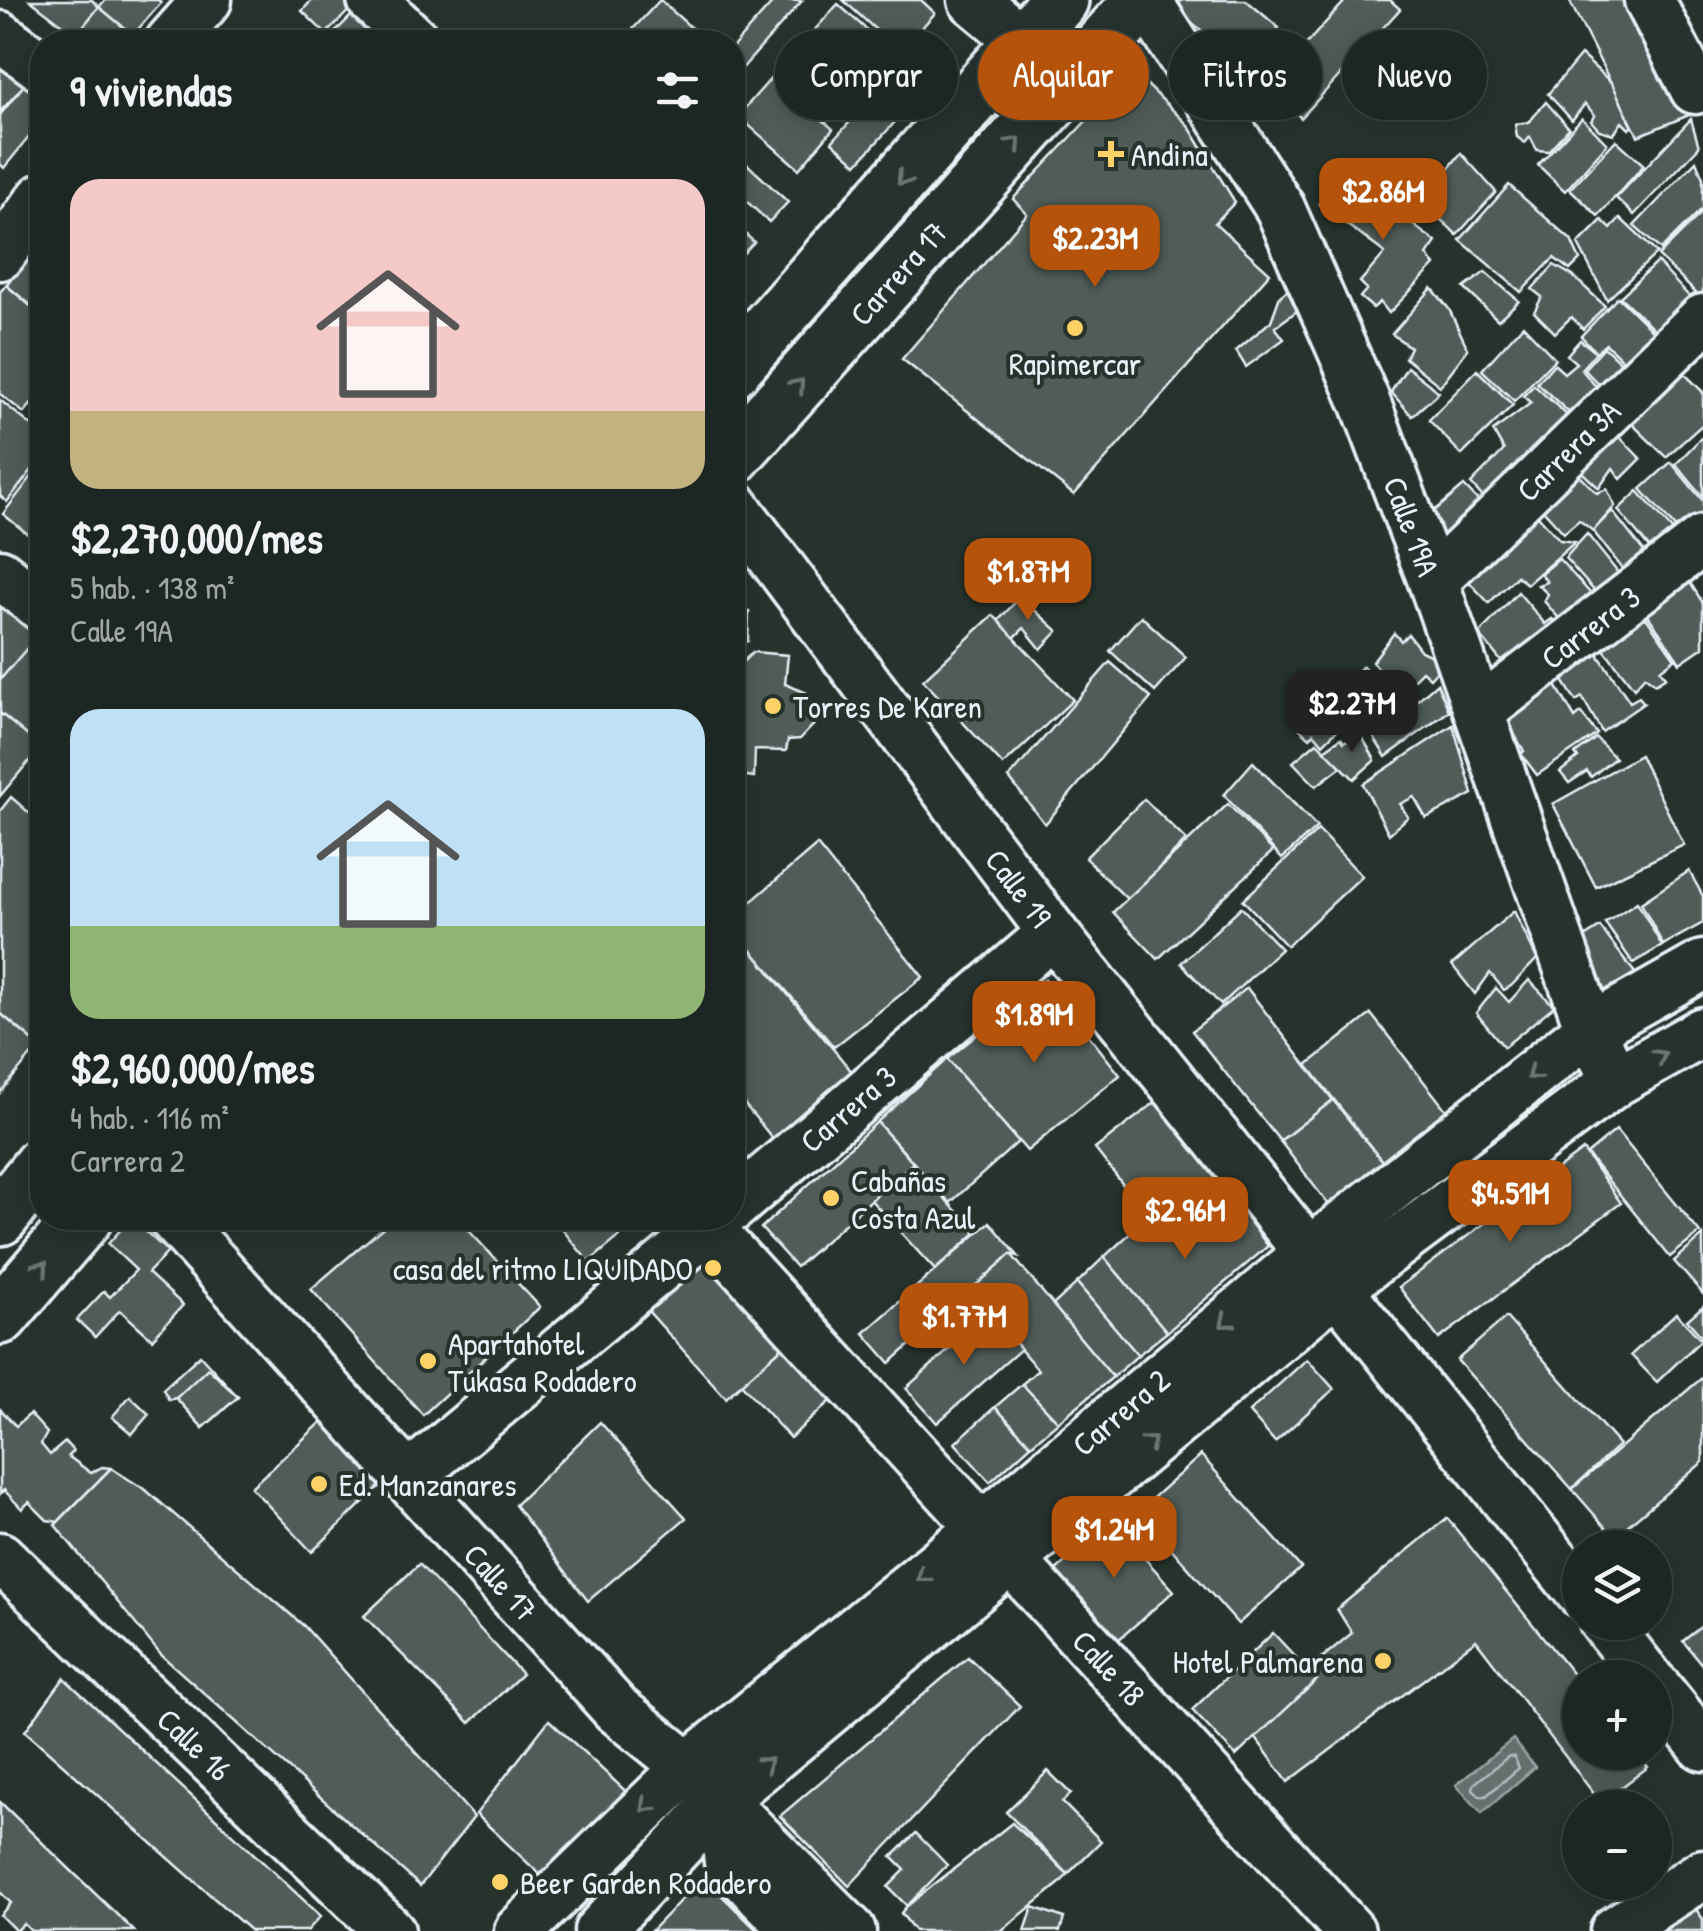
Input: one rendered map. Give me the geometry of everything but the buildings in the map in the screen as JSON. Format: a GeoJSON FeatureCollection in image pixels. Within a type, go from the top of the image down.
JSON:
{"type":"FeatureCollection","features":[{"type":"Feature","properties":{"kind":"main road","name":"Carrera 17"},"geometry":{"type":"LineString","coordinates":[[1036,30],[1060,0]]}},
{"type":"Feature","properties":{"kind":"main road","name":"Carrera 17"},"geometry":{"type":"LineString","coordinates":[[745,443],[1145,0]]}},
{"type":"Feature","properties":{"kind":"main road","name":"Carrera 17"},"geometry":{"type":"LineString","coordinates":[[745,349],[978,94]]}},
{"type":"Feature","properties":{"kind":"main road"},"geometry":{"type":"LineString","coordinates":[[0,1217],[30,1180]]}},
{"type":"Feature","properties":{"kind":"main road"},"geometry":{"type":"LineString","coordinates":[[0,1316],[74,1230]]}},
{"type":"Feature","properties":{"kind":"street"},"geometry":{"type":"LineString","coordinates":[[181,30],[208,0]]}},
{"type":"Feature","properties":{"kind":"street"},"geometry":{"type":"LineString","coordinates":[[372,0],[403,30]]}},
{"type":"Feature","properties":{"kind":"street"},"geometry":{"type":"LineString","coordinates":[[973,0],[1009,30]]}},
{"type":"Feature","properties":{"kind":"street","name":"Calle 19A"},"geometry":{"type":"LineString","coordinates":[[1145,0],[1280,208],[1364,399],[1434,580],[1590,1029],[1616,1081]]}},
{"type":"Feature","properties":{"kind":"street"},"geometry":{"type":"LineString","coordinates":[[1649,0],[1695,89]]}},
{"type":"Feature","properties":{"kind":"street"},"geometry":{"type":"LineString","coordinates":[[0,36],[30,58]]}},
{"type":"Feature","properties":{"kind":"street"},"geometry":{"type":"LineString","coordinates":[[0,255],[30,214]]}},
{"type":"Feature","properties":{"kind":"street","name":"Carrera 3A"},"geometry":{"type":"LineString","coordinates":[[1434,580],[1703,319]]}},
{"type":"Feature","properties":{"kind":"street","name":"Calle 19"},"geometry":{"type":"LineString","coordinates":[[745,520],[1053,933],[1562,1570]]}},
{"type":"Feature","properties":{"kind":"street","name":"Carrera 3"},"geometry":{"type":"LineString","coordinates":[[1479,712],[1703,540]]}},
{"type":"Feature","properties":{"kind":"street"},"geometry":{"type":"LineString","coordinates":[[0,574],[30,598]]}},
{"type":"Feature","properties":{"kind":"street","name":"Carrera 3"},"geometry":{"type":"LineString","coordinates":[[745,1196],[1053,933]]}},
{"type":"Feature","properties":{"kind":"street","name":"Carrera 2"},"geometry":{"type":"LineString","coordinates":[[599,1931],[721,1800],[996,1543],[1322,1271],[1590,1029],[1703,965]]}},
{"type":"Feature","properties":{"kind":"street","name":"Carrera 2"},"geometry":{"type":"LineString","coordinates":[[1322,1271],[1616,1081],[1703,1032]]}},
{"type":"Feature","properties":{"kind":"street","name":"Calle 17"},"geometry":{"type":"LineString","coordinates":[[184,1230],[616,1709],[688,1766],[852,1931]]}},
{"type":"Feature","properties":{"kind":"street","name":"Carrera 3"},"geometry":{"type":"LineString","coordinates":[[408,1478],[704,1230]]}},
{"type":"Feature","properties":{"kind":"street","name":"Calle 18"},"geometry":{"type":"LineString","coordinates":[[731,1230],[996,1543],[1350,1931]]}},
{"type":"Feature","properties":{"kind":"street","name":"Carrera 2"},"geometry":{"type":"LineString","coordinates":[[519,1931],[688,1766],[996,1543]]}},
{"type":"Feature","properties":{"kind":"street","name":"Calle 16"},"geometry":{"type":"LineString","coordinates":[[0,1556],[390,1931]]}},
{"type":"Feature","properties":{"kind":"street"},"geometry":{"type":"LineString","coordinates":[[1618,1640],[1634,1660]]}},
{"type":"Feature","properties":{"kind":"street"},"geometry":{"type":"LineString","coordinates":[[1672,1707],[1703,1746]]}},
{"type":"Feature","properties":{"kind":"street"},"geometry":{"type":"LineString","coordinates":[[721,1800],[729,1862],[797,1931]]}},
{"type":"Feature","properties":{"kind":"street"},"geometry":{"type":"LineString","coordinates":[[1615,1931],[1703,1874]]}},
{"type":"Feature","properties":{"kind":"water"},"geometry":{"type":"Polygon","coordinates":[[[1513,1739],[1535,1767],[1482,1813],[1456,1785],[1513,1739]]]}},
{"type":"Feature","properties":{"kind":"place","name":"Andina"},"geometry":{"type":"Point","coordinates":[1111,154]}},
{"type":"Feature","properties":{"kind":"place","name":"Rapimercar"},"geometry":{"type":"Point","coordinates":[1075,328]}},
{"type":"Feature","properties":{"kind":"place","name":"Torres De Karen"},"geometry":{"type":"Point","coordinates":[773,706]}},
{"type":"Feature","properties":{"kind":"place","name":"Cabañas Costa Azul"},"geometry":{"type":"Point","coordinates":[831,1198]}},
{"type":"Feature","properties":{"kind":"place","name":"casa del ritmo LIQUIDADO"},"geometry":{"type":"Point","coordinates":[713,1268]}},
{"type":"Feature","properties":{"kind":"place","name":"Apartahotel Tukasa Rodadero"},"geometry":{"type":"Point","coordinates":[428,1361]}},
{"type":"Feature","properties":{"kind":"place","name":"Ed. Manzanares"},"geometry":{"type":"Point","coordinates":[319,1484]}},
{"type":"Feature","properties":{"kind":"place","name":"Hotel Palmarena"},"geometry":{"type":"Point","coordinates":[1383,1661]}},
{"type":"Feature","properties":{"kind":"place","name":"Beer Garden Rodadero"},"geometry":{"type":"Point","coordinates":[500,1882]}}]}
